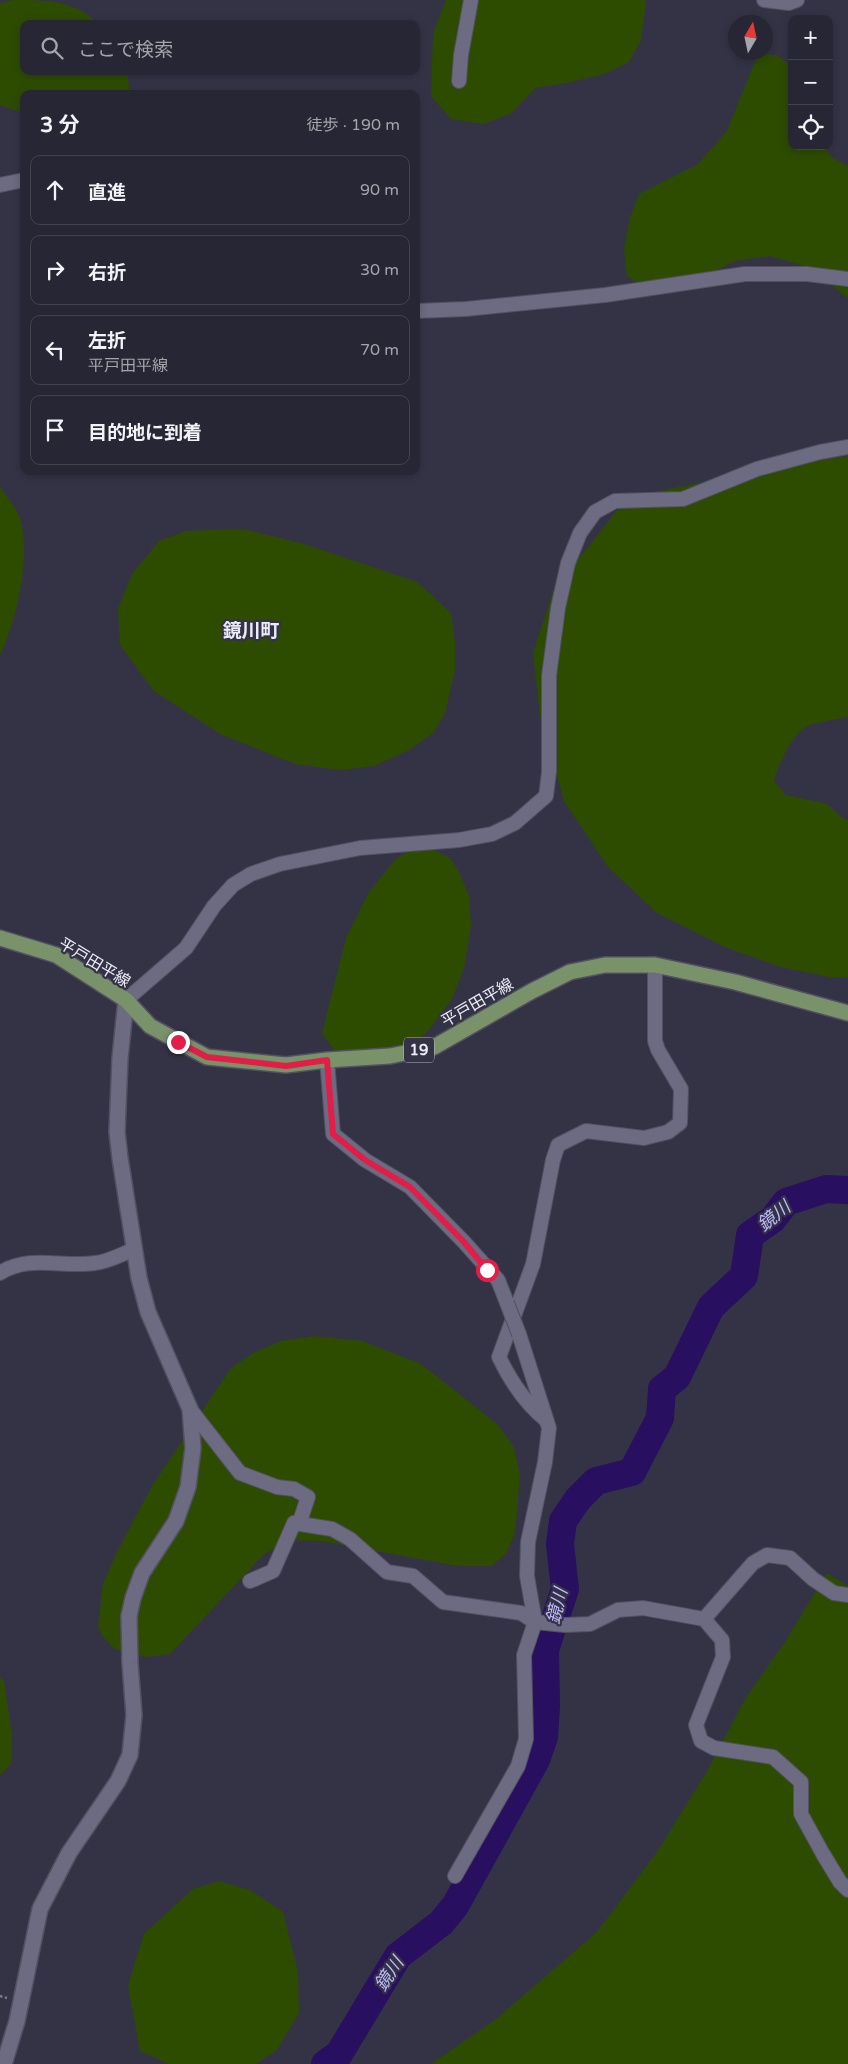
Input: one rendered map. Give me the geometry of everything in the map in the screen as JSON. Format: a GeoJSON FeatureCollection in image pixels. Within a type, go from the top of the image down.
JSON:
{"type":"FeatureCollection","features":[{"type":"Feature","properties":{"kind":"main road","name":"平戸田平線"},"geometry":{"type":"LineString","coordinates":[[0,938],[56,955],[126,1000],[150,1026],[207,1057],[286,1066],[327,1060],[390,1056],[434,1047],[532,991],[570,972],[605,965],[655,965],[735,982],[848,1013]]}},
{"type":"Feature","properties":{"kind":"street"},"geometry":{"type":"LineString","coordinates":[[458,81],[471,0]]}},
{"type":"Feature","properties":{"kind":"street"},"geometry":{"type":"LineString","coordinates":[[764,0],[789,3],[797,0]]}},
{"type":"Feature","properties":{"kind":"street"},"geometry":{"type":"LineString","coordinates":[[0,185],[20,181]]}},
{"type":"Feature","properties":{"kind":"street"},"geometry":{"type":"LineString","coordinates":[[420,311],[466,309],[605,295],[745,274],[807,274],[848,279]]}},
{"type":"Feature","properties":{"kind":"street"},"geometry":{"type":"LineString","coordinates":[[299,1524],[308,1496],[294,1489],[277,1487],[240,1473],[190,1409],[148,1312],[139,1278],[117,1132],[120,1058],[126,1000],[186,948],[214,906],[233,885],[251,874],[280,864],[360,848],[459,840],[492,834],[515,823],[546,796],[549,772],[549,676],[558,608],[568,564],[580,534],[595,512],[615,502],[683,499],[757,470],[820,452],[848,448]]}},
{"type":"Feature","properties":{"kind":"street"},"geometry":{"type":"LineString","coordinates":[[546,1420],[533,1410],[510,1380],[499,1357],[533,1264],[553,1160],[558,1145],[586,1131],[644,1138],[668,1132],[680,1123],[681,1089],[658,1050],[655,1041],[655,965]]}},
{"type":"Feature","properties":{"kind":"street"},"geometry":{"type":"LineString","coordinates":[[327,1060],[333,1134],[365,1160],[410,1187],[498,1280],[519,1334],[549,1428],[545,1462],[528,1542],[527,1576],[535,1622],[524,1655],[526,1739],[518,1766],[455,1876]]}},
{"type":"Feature","properties":{"kind":"street"},"geometry":{"type":"LineString","coordinates":[[0,1273],[10,1266],[32,1262],[95,1263],[135,1249]]}},
{"type":"Feature","properties":{"kind":"street"},"geometry":{"type":"LineString","coordinates":[[4,2064],[17,2021],[40,1909],[69,1854],[118,1781],[130,1755],[134,1715],[129,1616],[142,1573],[176,1521],[188,1487],[193,1448],[190,1409]]}},
{"type":"Feature","properties":{"kind":"street"},"geometry":{"type":"LineString","coordinates":[[250,1581],[272,1571],[294,1523],[332,1529],[350,1539],[387,1572],[413,1576],[443,1602],[521,1612],[535,1622],[565,1625],[590,1624],[618,1610],[643,1608],[704,1618],[722,1640],[723,1657],[696,1725],[701,1741],[714,1748],[773,1757],[801,1782],[801,1814],[840,1882],[848,1890]]}},
{"type":"Feature","properties":{"kind":"street"},"geometry":{"type":"LineString","coordinates":[[704,1618],[753,1563],[767,1556],[790,1558],[813,1579],[834,1593],[848,1595]]}},
{"type":"Feature","properties":{"kind":"green space"},"geometry":{"type":"Polygon","coordinates":[[[14,0],[49,1],[80,10],[94,20],[20,20],[20,75],[128,75],[129,90],[20,90],[20,112],[0,105],[0,3],[14,0]]]}},
{"type":"Feature","properties":{"kind":"green space"},"geometry":{"type":"Polygon","coordinates":[[[446,0],[646,0],[641,40],[629,62],[604,74],[535,88],[512,113],[483,124],[451,119],[431,96],[433,34],[446,0]]]}},
{"type":"Feature","properties":{"kind":"green space"},"geometry":{"type":"Polygon","coordinates":[[[773,55],[777,55],[788,64],[788,150],[828,150],[829,155],[848,167],[848,298],[808,267],[770,256],[734,261],[672,294],[647,290],[627,276],[624,249],[630,218],[639,194],[698,164],[727,131],[756,60],[773,60],[773,55]]]}},
{"type":"Feature","properties":{"kind":"green space"},"geometry":{"type":"Polygon","coordinates":[[[848,456],[848,717],[815,724],[800,731],[786,751],[774,781],[786,795],[827,804],[845,820],[848,820],[848,978],[830,977],[781,967],[725,947],[657,913],[608,867],[564,801],[540,715],[533,653],[555,585],[586,550],[618,509],[650,493],[781,466],[848,456]]]}},
{"type":"Feature","properties":{"kind":"green space"},"geometry":{"type":"Polygon","coordinates":[[[0,487],[19,516],[23,531],[24,548],[21,587],[17,606],[0,655],[0,487]]]}},
{"type":"Feature","properties":{"kind":"green space"},"geometry":{"type":"Polygon","coordinates":[[[243,529],[301,543],[417,582],[451,613],[455,642],[455,670],[445,713],[433,733],[409,750],[374,766],[341,770],[295,764],[220,734],[154,691],[120,645],[118,608],[132,574],[159,541],[186,531],[243,529]]]}},
{"type":"Feature","properties":{"kind":"green space"},"geometry":{"type":"Polygon","coordinates":[[[426,846],[450,858],[458,870],[469,896],[471,926],[464,968],[452,999],[428,1031],[402,1055],[341,1060],[322,1033],[346,938],[369,892],[395,860],[412,848],[426,846]]]}},
{"type":"Feature","properties":{"kind":"green space"},"geometry":{"type":"Polygon","coordinates":[[[314,1336],[362,1341],[421,1364],[497,1424],[514,1447],[520,1476],[515,1533],[506,1554],[491,1566],[458,1566],[322,1541],[289,1540],[263,1555],[170,1654],[146,1657],[115,1649],[103,1637],[98,1627],[103,1584],[117,1552],[152,1486],[231,1368],[255,1352],[281,1341],[314,1336]]]}},
{"type":"Feature","properties":{"kind":"green space"},"geometry":{"type":"Polygon","coordinates":[[[827,1573],[848,1586],[848,2064],[431,2064],[496,2019],[597,1932],[657,1852],[706,1773],[745,1699],[785,1642],[827,1573]]]}},
{"type":"Feature","properties":{"kind":"green space"},"geometry":{"type":"Polygon","coordinates":[[[0,1677],[4,1681],[12,1735],[11,1764],[0,1775],[0,1677]]]}},
{"type":"Feature","properties":{"kind":"green space"},"geometry":{"type":"Polygon","coordinates":[[[219,1881],[250,1890],[283,1912],[298,1972],[299,2013],[277,2050],[256,2064],[169,2064],[140,2051],[128,1985],[144,1934],[193,1889],[219,1881]]]}},
{"type":"Feature","properties":{"kind":"waterway","name":"鏡川"},"geometry":{"type":"LineString","coordinates":[[325,2064],[339,2054],[398,1956],[441,1923],[455,1906],[536,1760],[544,1737],[546,1706],[545,1650],[565,1589],[560,1544],[563,1521],[578,1499],[596,1481],[632,1472],[660,1418],[662,1389],[677,1377],[711,1307],[744,1276],[750,1235],[773,1219],[786,1202],[826,1189],[848,1190]]}},
{"type":"Feature","properties":{"kind":"district","name":"鏡川町"},"geometry":{"type":"Point","coordinates":[251,630]}},
{"type":"Feature","properties":{"kind":"route"},"geometry":{"type":"LineString","coordinates":[[178,1042],[207,1057],[286,1066],[327,1060],[333,1134],[365,1160],[410,1187],[464,1242],[487,1270]]}}]}
